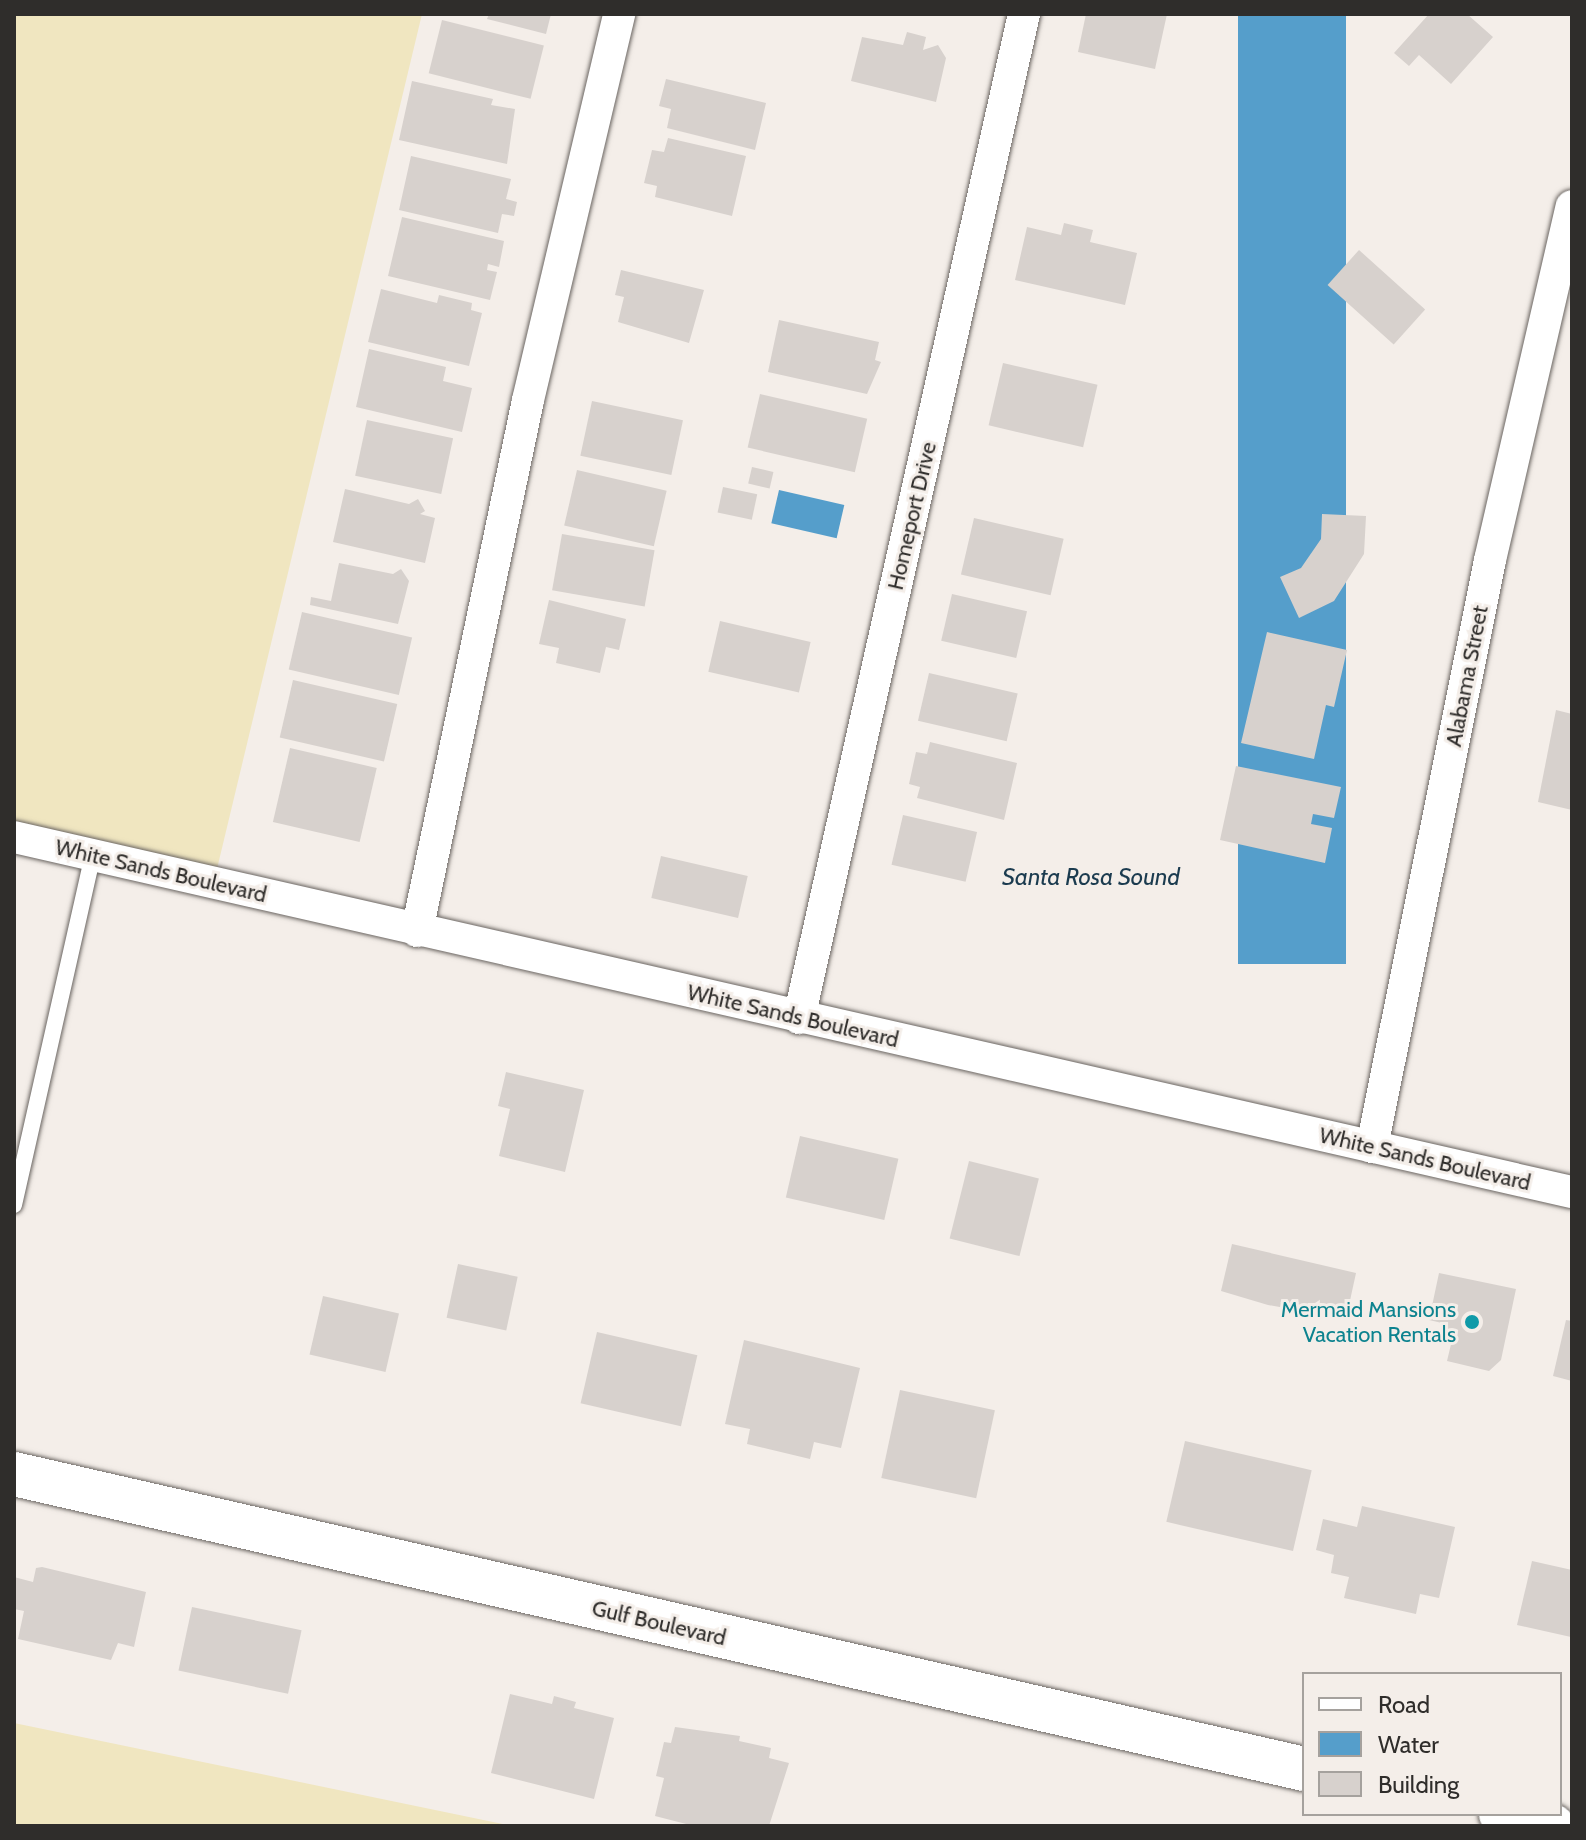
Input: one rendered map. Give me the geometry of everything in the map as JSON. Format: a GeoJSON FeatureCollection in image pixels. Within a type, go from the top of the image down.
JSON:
{"type":"FeatureCollection","features":[{"type":"Feature","properties":{"kind":"main road","name":"Gulf Boulevard"},"geometry":{"type":"LineString","coordinates":[[14,1474],[1302,1769]]}},
{"type":"Feature","properties":{"kind":"main road"},"geometry":{"type":"LineString","coordinates":[[1510,1816],[1553,1826]]}},
{"type":"Feature","properties":{"kind":"street"},"geometry":{"type":"LineString","coordinates":[[417,931],[528,400],[619,14]]}},
{"type":"Feature","properties":{"kind":"street","name":"Homeport Drive"},"geometry":{"type":"LineString","coordinates":[[799,1018],[1024,14]]}},
{"type":"Feature","properties":{"kind":"street","name":"Alabama Street"},"geometry":{"type":"LineString","coordinates":[[1372,1147],[1490,560],[1572,206]]}},
{"type":"Feature","properties":{"kind":"street","name":"White Sands Boulevard"},"geometry":{"type":"LineString","coordinates":[[14,837],[1572,1192]]}},
{"type":"Feature","properties":{"kind":"lane"},"geometry":{"type":"LineString","coordinates":[[14,1205],[93,855]]}},
{"type":"Feature","properties":{"kind":"sand"},"geometry":{"type":"Polygon","coordinates":[[[14,14],[422,14],[216,873],[14,827],[14,14]]]}},
{"type":"Feature","properties":{"kind":"sand"},"geometry":{"type":"Polygon","coordinates":[[[14,1723],[513,1826],[14,1826],[14,1723]]]}},
{"type":"Feature","properties":{"kind":"water"},"geometry":{"type":"Polygon","coordinates":[[[1238,14],[1346,14],[1346,964],[1238,964],[1238,14]]]}},
{"type":"Feature","properties":{"kind":"water"},"geometry":{"type":"Polygon","coordinates":[[[779,490],[844,505],[837,538],[771,523],[779,490]]]}},
{"type":"Feature","properties":{"kind":"building"},"geometry":{"type":"Polygon","coordinates":[[[489,14],[551,14],[546,34],[487,19],[489,14]]]}},
{"type":"Feature","properties":{"kind":"building"},"geometry":{"type":"Polygon","coordinates":[[[1086,14],[1167,14],[1155,69],[1078,52],[1086,14]]]}},
{"type":"Feature","properties":{"kind":"building"},"geometry":{"type":"Polygon","coordinates":[[[1429,14],[1467,14],[1493,37],[1451,84],[1419,55],[1409,66],[1394,53],[1429,14]]]}},
{"type":"Feature","properties":{"kind":"building"},"geometry":{"type":"Polygon","coordinates":[[[442,20],[544,45],[531,99],[429,73],[442,20]]]}},
{"type":"Feature","properties":{"kind":"building"},"geometry":{"type":"Polygon","coordinates":[[[907,32],[926,37],[923,50],[938,45],[946,58],[936,102],[851,81],[862,37],[903,45],[907,32]]]}},
{"type":"Feature","properties":{"kind":"building"},"geometry":{"type":"Polygon","coordinates":[[[666,79],[766,103],[755,150],[667,128],[671,109],[659,106],[666,79]]]}},
{"type":"Feature","properties":{"kind":"building"},"geometry":{"type":"Polygon","coordinates":[[[412,81],[493,99],[491,105],[515,109],[507,164],[399,140],[412,81]]]}},
{"type":"Feature","properties":{"kind":"building"},"geometry":{"type":"Polygon","coordinates":[[[668,138],[746,156],[732,216],[655,197],[657,186],[644,183],[652,150],[664,152],[668,138]]]}},
{"type":"Feature","properties":{"kind":"building"},"geometry":{"type":"Polygon","coordinates":[[[411,156],[511,179],[506,199],[517,202],[514,216],[502,214],[498,233],[399,210],[411,156]]]}},
{"type":"Feature","properties":{"kind":"building"},"geometry":{"type":"Polygon","coordinates":[[[402,217],[504,241],[499,267],[488,264],[487,270],[497,272],[490,300],[388,276],[402,217]]]}},
{"type":"Feature","properties":{"kind":"building"},"geometry":{"type":"Polygon","coordinates":[[[1064,223],[1093,230],[1090,242],[1137,253],[1125,305],[1015,280],[1027,227],[1061,235],[1064,223]]]}},
{"type":"Feature","properties":{"kind":"building"},"geometry":{"type":"Polygon","coordinates":[[[1359,250],[1425,310],[1394,344],[1328,285],[1359,250]]]}},
{"type":"Feature","properties":{"kind":"building"},"geometry":{"type":"Polygon","coordinates":[[[621,270],[704,290],[689,343],[618,322],[624,297],[615,295],[621,270]]]}},
{"type":"Feature","properties":{"kind":"building"},"geometry":{"type":"Polygon","coordinates":[[[381,289],[437,303],[439,295],[472,303],[471,310],[482,313],[469,366],[368,342],[381,289]]]}},
{"type":"Feature","properties":{"kind":"building"},"geometry":{"type":"Polygon","coordinates":[[[779,320],[879,342],[875,360],[881,362],[867,394],[768,372],[779,320]]]}},
{"type":"Feature","properties":{"kind":"building"},"geometry":{"type":"Polygon","coordinates":[[[369,349],[446,367],[443,381],[472,388],[462,432],[356,407],[369,349]]]}},
{"type":"Feature","properties":{"kind":"building"},"geometry":{"type":"Polygon","coordinates":[[[1003,363],[1098,385],[1083,447],[989,425],[1003,363]]]}},
{"type":"Feature","properties":{"kind":"building"},"geometry":{"type":"Polygon","coordinates":[[[760,394],[867,419],[855,472],[748,448],[760,394]]]}},
{"type":"Feature","properties":{"kind":"building"},"geometry":{"type":"Polygon","coordinates":[[[592,401],[683,420],[671,475],[580,456],[592,401]]]}},
{"type":"Feature","properties":{"kind":"building"},"geometry":{"type":"Polygon","coordinates":[[[367,420],[453,438],[441,494],[355,476],[367,420]]]}},
{"type":"Feature","properties":{"kind":"building"},"geometry":{"type":"Polygon","coordinates":[[[752,467],[773,472],[770,489],[748,484],[752,467]]]}},
{"type":"Feature","properties":{"kind":"building"},"geometry":{"type":"Polygon","coordinates":[[[577,470],[667,491],[654,546],[564,526],[577,470]]]}},
{"type":"Feature","properties":{"kind":"building"},"geometry":{"type":"Polygon","coordinates":[[[723,487],[757,494],[752,520],[718,512],[723,487]]]}},
{"type":"Feature","properties":{"kind":"building"},"geometry":{"type":"Polygon","coordinates":[[[345,489],[409,504],[418,499],[425,511],[420,514],[435,518],[425,563],[333,542],[345,489]]]}},
{"type":"Feature","properties":{"kind":"building"},"geometry":{"type":"Polygon","coordinates":[[[1322,514],[1366,516],[1364,554],[1334,601],[1299,618],[1280,577],[1301,568],[1321,539],[1322,514]]]}},
{"type":"Feature","properties":{"kind":"building"},"geometry":{"type":"Polygon","coordinates":[[[974,518],[1064,539],[1051,595],[961,575],[974,518]]]}},
{"type":"Feature","properties":{"kind":"building"},"geometry":{"type":"Polygon","coordinates":[[[562,534],[655,550],[645,606],[552,590],[562,534]]]}},
{"type":"Feature","properties":{"kind":"building"},"geometry":{"type":"Polygon","coordinates":[[[339,563],[393,574],[401,569],[409,581],[398,624],[310,605],[311,597],[331,601],[339,563]]]}},
{"type":"Feature","properties":{"kind":"building"},"geometry":{"type":"Polygon","coordinates":[[[952,594],[1027,611],[1016,658],[941,641],[952,594]]]}},
{"type":"Feature","properties":{"kind":"building"},"geometry":{"type":"Polygon","coordinates":[[[549,600],[626,619],[619,650],[606,647],[600,673],[556,663],[559,648],[539,644],[549,600]]]}},
{"type":"Feature","properties":{"kind":"building"},"geometry":{"type":"Polygon","coordinates":[[[302,612],[412,637],[399,695],[289,669],[302,612]]]}},
{"type":"Feature","properties":{"kind":"building"},"geometry":{"type":"Polygon","coordinates":[[[720,621],[811,642],[799,693],[708,672],[720,621]]]}},
{"type":"Feature","properties":{"kind":"building"},"geometry":{"type":"Polygon","coordinates":[[[1267,632],[1347,650],[1334,707],[1326,705],[1314,759],[1241,743],[1267,632]]]}},
{"type":"Feature","properties":{"kind":"building"},"geometry":{"type":"Polygon","coordinates":[[[929,673],[1018,693],[1007,741],[918,721],[929,673]]]}},
{"type":"Feature","properties":{"kind":"building"},"geometry":{"type":"Polygon","coordinates":[[[293,680],[397,704],[384,762],[280,737],[293,680]]]}},
{"type":"Feature","properties":{"kind":"building"},"geometry":{"type":"Polygon","coordinates":[[[1556,710],[1572,714],[1572,810],[1538,802],[1556,710]]]}},
{"type":"Feature","properties":{"kind":"building"},"geometry":{"type":"Polygon","coordinates":[[[930,742],[1017,763],[1004,820],[917,798],[920,787],[909,784],[916,752],[927,754],[930,742]]]}},
{"type":"Feature","properties":{"kind":"building"},"geometry":{"type":"Polygon","coordinates":[[[290,748],[377,768],[360,842],[273,822],[290,748]]]}},
{"type":"Feature","properties":{"kind":"building"},"geometry":{"type":"Polygon","coordinates":[[[1236,766],[1341,787],[1334,818],[1313,814],[1311,824],[1332,828],[1325,863],[1220,840],[1236,766]]]}},
{"type":"Feature","properties":{"kind":"building"},"geometry":{"type":"Polygon","coordinates":[[[903,815],[977,832],[966,882],[892,865],[903,815]]]}},
{"type":"Feature","properties":{"kind":"building"},"geometry":{"type":"Polygon","coordinates":[[[661,856],[748,876],[738,918],[651,898],[661,856]]]}},
{"type":"Feature","properties":{"kind":"building"},"geometry":{"type":"Polygon","coordinates":[[[506,1072],[584,1090],[565,1172],[499,1156],[510,1109],[498,1106],[506,1072]]]}},
{"type":"Feature","properties":{"kind":"building"},"geometry":{"type":"Polygon","coordinates":[[[800,1136],[898,1159],[884,1220],[786,1197],[800,1136]]]}},
{"type":"Feature","properties":{"kind":"building"},"geometry":{"type":"Polygon","coordinates":[[[969,1161],[1039,1178],[1020,1256],[950,1239],[969,1161]]]}},
{"type":"Feature","properties":{"kind":"building"},"geometry":{"type":"Polygon","coordinates":[[[1232,1244],[1356,1273],[1346,1319],[1268,1305],[1221,1291],[1232,1244]]]}},
{"type":"Feature","properties":{"kind":"building"},"geometry":{"type":"Polygon","coordinates":[[[458,1264],[518,1277],[506,1330],[447,1318],[458,1264]]]}},
{"type":"Feature","properties":{"kind":"building","name":"Mermaid Mansions Vacation Rentals"},"geometry":{"type":"Polygon","coordinates":[[[1439,1273],[1516,1289],[1501,1360],[1489,1371],[1447,1361],[1452,1340],[1442,1323],[1429,1320],[1439,1273]]]}},
{"type":"Feature","properties":{"kind":"building"},"geometry":{"type":"Polygon","coordinates":[[[323,1296],[399,1314],[386,1372],[310,1354],[323,1296]]]}},
{"type":"Feature","properties":{"kind":"building"},"geometry":{"type":"Polygon","coordinates":[[[1566,1320],[1572,1321],[1572,1381],[1553,1376],[1566,1320]]]}},
{"type":"Feature","properties":{"kind":"building"},"geometry":{"type":"Polygon","coordinates":[[[597,1332],[697,1355],[681,1426],[581,1403],[597,1332]]]}},
{"type":"Feature","properties":{"kind":"building"},"geometry":{"type":"Polygon","coordinates":[[[744,1340],[860,1368],[841,1448],[814,1442],[810,1459],[747,1444],[750,1429],[725,1424],[744,1340]]]}},
{"type":"Feature","properties":{"kind":"building"},"geometry":{"type":"Polygon","coordinates":[[[900,1390],[995,1410],[976,1498],[881,1478],[900,1390]]]}},
{"type":"Feature","properties":{"kind":"building"},"geometry":{"type":"Polygon","coordinates":[[[1185,1441],[1312,1470],[1293,1551],[1166,1522],[1185,1441]]]}},
{"type":"Feature","properties":{"kind":"building"},"geometry":{"type":"Polygon","coordinates":[[[1362,1506],[1455,1527],[1439,1598],[1420,1594],[1416,1614],[1344,1598],[1349,1577],[1331,1573],[1334,1555],[1316,1550],[1323,1519],[1357,1527],[1362,1506]]]}},
{"type":"Feature","properties":{"kind":"building"},"geometry":{"type":"Polygon","coordinates":[[[1532,1561],[1572,1570],[1571,1637],[1517,1625],[1532,1561]]]}},
{"type":"Feature","properties":{"kind":"building"},"geometry":{"type":"Polygon","coordinates":[[[36,1568],[146,1592],[134,1647],[118,1643],[111,1660],[18,1639],[24,1611],[14,1609],[14,1577],[33,1582],[36,1568]]]}},
{"type":"Feature","properties":{"kind":"building"},"geometry":{"type":"Polygon","coordinates":[[[192,1607],[302,1630],[288,1694],[178,1671],[192,1607]]]}},
{"type":"Feature","properties":{"kind":"building"},"geometry":{"type":"Polygon","coordinates":[[[510,1694],[552,1704],[554,1696],[576,1702],[574,1708],[614,1718],[594,1799],[491,1773],[510,1694]]]}},
{"type":"Feature","properties":{"kind":"building"},"geometry":{"type":"Polygon","coordinates":[[[675,1727],[740,1736],[739,1741],[771,1748],[769,1758],[789,1763],[769,1826],[694,1826],[655,1816],[664,1778],[656,1776],[664,1742],[671,1743],[675,1727]]]}},
{"type":"Feature","properties":{"kind":"place","name":"Mermaid Mansions Vacation Rentals"},"geometry":{"type":"Point","coordinates":[1472,1322]}},
{"type":"Feature","properties":{"kind":"water label","name":"Santa Rosa Sound"},"geometry":{"type":"Point","coordinates":[1091,877]}}]}
